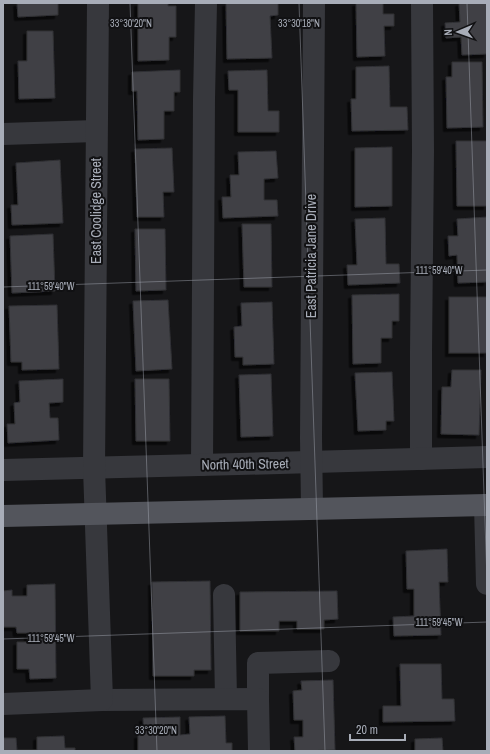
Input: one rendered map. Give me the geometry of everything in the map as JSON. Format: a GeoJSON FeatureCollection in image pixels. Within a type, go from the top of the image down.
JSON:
{"type":"FeatureCollection","features":[{"type":"Feature","properties":{"kind":"main road"},"geometry":{"type":"LineString","coordinates":[[3,516],[486,505]]}},
{"type":"Feature","properties":{"kind":"street","name":"East Coolidge Street"},"geometry":{"type":"LineString","coordinates":[[98,3],[94,468],[102,700]]}},
{"type":"Feature","properties":{"kind":"street"},"geometry":{"type":"LineString","coordinates":[[202,465],[206,3]]}},
{"type":"Feature","properties":{"kind":"street","name":"East Patricia Jane Drive"},"geometry":{"type":"LineString","coordinates":[[312,508],[312,128],[314,3]]}},
{"type":"Feature","properties":{"kind":"street"},"geometry":{"type":"LineString","coordinates":[[421,459],[423,151],[422,3]]}},
{"type":"Feature","properties":{"kind":"street"},"geometry":{"type":"LineString","coordinates":[[3,134],[96,132]]}},
{"type":"Feature","properties":{"kind":"street","name":"North 40th Street"},"geometry":{"type":"LineString","coordinates":[[3,470],[311,463],[487,457]]}},
{"type":"Feature","properties":{"kind":"street"},"geometry":{"type":"LineString","coordinates":[[486,505],[487,584]]}},
{"type":"Feature","properties":{"kind":"street"},"geometry":{"type":"LineString","coordinates":[[224,595],[226,699]]}},
{"type":"Feature","properties":{"kind":"street"},"geometry":{"type":"LineString","coordinates":[[259,751],[258,663],[330,661]]}},
{"type":"Feature","properties":{"kind":"street"},"geometry":{"type":"LineString","coordinates":[[3,704],[102,700],[258,699]]}},
{"type":"Feature","properties":{"kind":"building"},"geometry":{"type":"Polygon","coordinates":[[[17,3],[58,3],[58,15],[18,17],[17,3]]]}},
{"type":"Feature","properties":{"kind":"building"},"geometry":{"type":"Polygon","coordinates":[[[138,3],[168,3],[168,6],[176,6],[176,37],[169,37],[169,60],[138,61],[138,3]]]}},
{"type":"Feature","properties":{"kind":"building"},"geometry":{"type":"Polygon","coordinates":[[[226,3],[278,3],[278,15],[270,16],[272,58],[227,59],[226,3]]]}},
{"type":"Feature","properties":{"kind":"building"},"geometry":{"type":"Polygon","coordinates":[[[356,3],[383,3],[383,14],[394,14],[394,26],[384,26],[385,56],[357,57],[356,3]]]}},
{"type":"Feature","properties":{"kind":"building"},"geometry":{"type":"Polygon","coordinates":[[[459,3],[487,3],[487,54],[462,55],[461,37],[446,38],[445,23],[460,22],[459,3]]]}},
{"type":"Feature","properties":{"kind":"building"},"geometry":{"type":"Polygon","coordinates":[[[27,31],[53,31],[55,98],[19,99],[18,61],[27,61],[27,31]]]}},
{"type":"Feature","properties":{"kind":"building"},"geometry":{"type":"Polygon","coordinates":[[[452,62],[482,62],[483,127],[447,128],[446,77],[452,77],[452,62]]]}},
{"type":"Feature","properties":{"kind":"building"},"geometry":{"type":"Polygon","coordinates":[[[389,66],[390,107],[407,107],[408,130],[352,131],[351,99],[356,99],[356,67],[389,66]]]}},
{"type":"Feature","properties":{"kind":"building"},"geometry":{"type":"Polygon","coordinates":[[[180,70],[180,92],[174,92],[174,111],[164,111],[164,139],[138,140],[137,91],[132,91],[132,72],[180,70]]]}},
{"type":"Feature","properties":{"kind":"building"},"geometry":{"type":"Polygon","coordinates":[[[267,70],[268,111],[279,111],[279,132],[238,132],[238,90],[229,90],[228,71],[267,70]]]}},
{"type":"Feature","properties":{"kind":"building"},"geometry":{"type":"Polygon","coordinates":[[[456,141],[487,141],[487,206],[457,206],[456,141]]]}},
{"type":"Feature","properties":{"kind":"building"},"geometry":{"type":"Polygon","coordinates":[[[392,147],[392,206],[355,207],[355,148],[392,147]]]}},
{"type":"Feature","properties":{"kind":"building"},"geometry":{"type":"Polygon","coordinates":[[[172,148],[174,192],[163,192],[164,217],[137,217],[135,149],[172,148]]]}},
{"type":"Feature","properties":{"kind":"building"},"geometry":{"type":"Polygon","coordinates":[[[276,151],[278,178],[264,179],[264,200],[277,200],[278,216],[223,218],[222,197],[231,197],[230,175],[239,175],[238,152],[276,151]]]}},
{"type":"Feature","properties":{"kind":"building"},"geometry":{"type":"Polygon","coordinates":[[[60,160],[63,223],[12,225],[11,205],[18,205],[16,163],[60,160]]]}},
{"type":"Feature","properties":{"kind":"building"},"geometry":{"type":"Polygon","coordinates":[[[487,217],[487,282],[458,283],[457,255],[449,256],[448,236],[458,236],[457,219],[487,217]]]}},
{"type":"Feature","properties":{"kind":"building"},"geometry":{"type":"Polygon","coordinates":[[[385,218],[386,264],[399,264],[400,283],[348,285],[347,265],[357,265],[355,219],[385,218]]]}},
{"type":"Feature","properties":{"kind":"building"},"geometry":{"type":"Polygon","coordinates":[[[242,224],[271,224],[272,287],[244,287],[242,224]]]}},
{"type":"Feature","properties":{"kind":"building"},"geometry":{"type":"Polygon","coordinates":[[[135,229],[165,229],[166,290],[136,291],[135,229]]]}},
{"type":"Feature","properties":{"kind":"building"},"geometry":{"type":"Polygon","coordinates":[[[53,234],[55,291],[12,293],[10,236],[53,234]]]}},
{"type":"Feature","properties":{"kind":"building"},"geometry":{"type":"Polygon","coordinates":[[[399,294],[399,321],[392,321],[392,338],[381,338],[381,363],[353,364],[352,295],[399,294]]]}},
{"type":"Feature","properties":{"kind":"building"},"geometry":{"type":"Polygon","coordinates":[[[449,297],[487,297],[487,353],[449,353],[449,297]]]}},
{"type":"Feature","properties":{"kind":"building"},"geometry":{"type":"Polygon","coordinates":[[[168,300],[172,369],[136,371],[133,301],[168,300]]]}},
{"type":"Feature","properties":{"kind":"building"},"geometry":{"type":"Polygon","coordinates":[[[272,302],[274,364],[243,365],[243,357],[235,357],[234,327],[242,326],[241,303],[272,302]]]}},
{"type":"Feature","properties":{"kind":"building"},"geometry":{"type":"Polygon","coordinates":[[[57,305],[59,369],[22,370],[22,362],[11,362],[9,306],[57,305]]]}},
{"type":"Feature","properties":{"kind":"building"},"geometry":{"type":"Polygon","coordinates":[[[452,370],[481,370],[479,435],[441,434],[442,387],[451,387],[452,370]]]}},
{"type":"Feature","properties":{"kind":"building"},"geometry":{"type":"Polygon","coordinates":[[[392,372],[394,421],[386,421],[386,430],[358,431],[355,373],[392,372]]]}},
{"type":"Feature","properties":{"kind":"building"},"geometry":{"type":"Polygon","coordinates":[[[271,374],[273,436],[241,437],[239,375],[271,374]]]}},
{"type":"Feature","properties":{"kind":"building"},"geometry":{"type":"Polygon","coordinates":[[[63,379],[63,402],[49,403],[50,418],[58,418],[59,440],[8,443],[7,424],[15,424],[14,403],[20,402],[19,381],[63,379]]]}},
{"type":"Feature","properties":{"kind":"building"},"geometry":{"type":"Polygon","coordinates":[[[135,379],[169,379],[170,441],[136,441],[135,379]]]}},
{"type":"Feature","properties":{"kind":"building"},"geometry":{"type":"Polygon","coordinates":[[[447,549],[448,582],[439,582],[441,635],[394,636],[393,617],[414,616],[414,589],[407,589],[406,551],[447,549]]]}},
{"type":"Feature","properties":{"kind":"building"},"geometry":{"type":"Polygon","coordinates":[[[210,581],[211,670],[194,670],[194,676],[153,676],[152,582],[210,581]]]}},
{"type":"Feature","properties":{"kind":"building"},"geometry":{"type":"Polygon","coordinates":[[[55,584],[56,678],[30,679],[29,669],[17,669],[17,642],[28,642],[28,633],[17,633],[16,627],[3,627],[3,591],[12,590],[12,596],[27,596],[27,585],[55,584]]]}},
{"type":"Feature","properties":{"kind":"building"},"geometry":{"type":"Polygon","coordinates":[[[337,591],[338,619],[324,620],[324,629],[297,629],[297,621],[279,621],[279,631],[240,631],[240,592],[337,591]]]}},
{"type":"Feature","properties":{"kind":"building"},"geometry":{"type":"Polygon","coordinates":[[[400,664],[441,664],[442,699],[454,699],[455,721],[383,722],[383,706],[401,706],[400,664]]]}},
{"type":"Feature","properties":{"kind":"building"},"geometry":{"type":"Polygon","coordinates":[[[333,680],[335,750],[295,751],[294,737],[303,737],[303,720],[294,720],[293,691],[302,690],[301,681],[333,680]]]}},
{"type":"Feature","properties":{"kind":"building"},"geometry":{"type":"Polygon","coordinates":[[[225,716],[226,743],[232,743],[232,751],[138,751],[138,735],[144,735],[143,718],[180,717],[180,735],[190,734],[189,717],[225,716]]]}},
{"type":"Feature","properties":{"kind":"building"},"geometry":{"type":"Polygon","coordinates":[[[64,736],[65,748],[75,748],[75,751],[3,751],[3,738],[16,738],[17,750],[37,750],[37,737],[64,736]]]}},
{"type":"Feature","properties":{"kind":"building"},"geometry":{"type":"Polygon","coordinates":[[[442,738],[443,751],[415,751],[415,739],[442,738]]]}}]}
